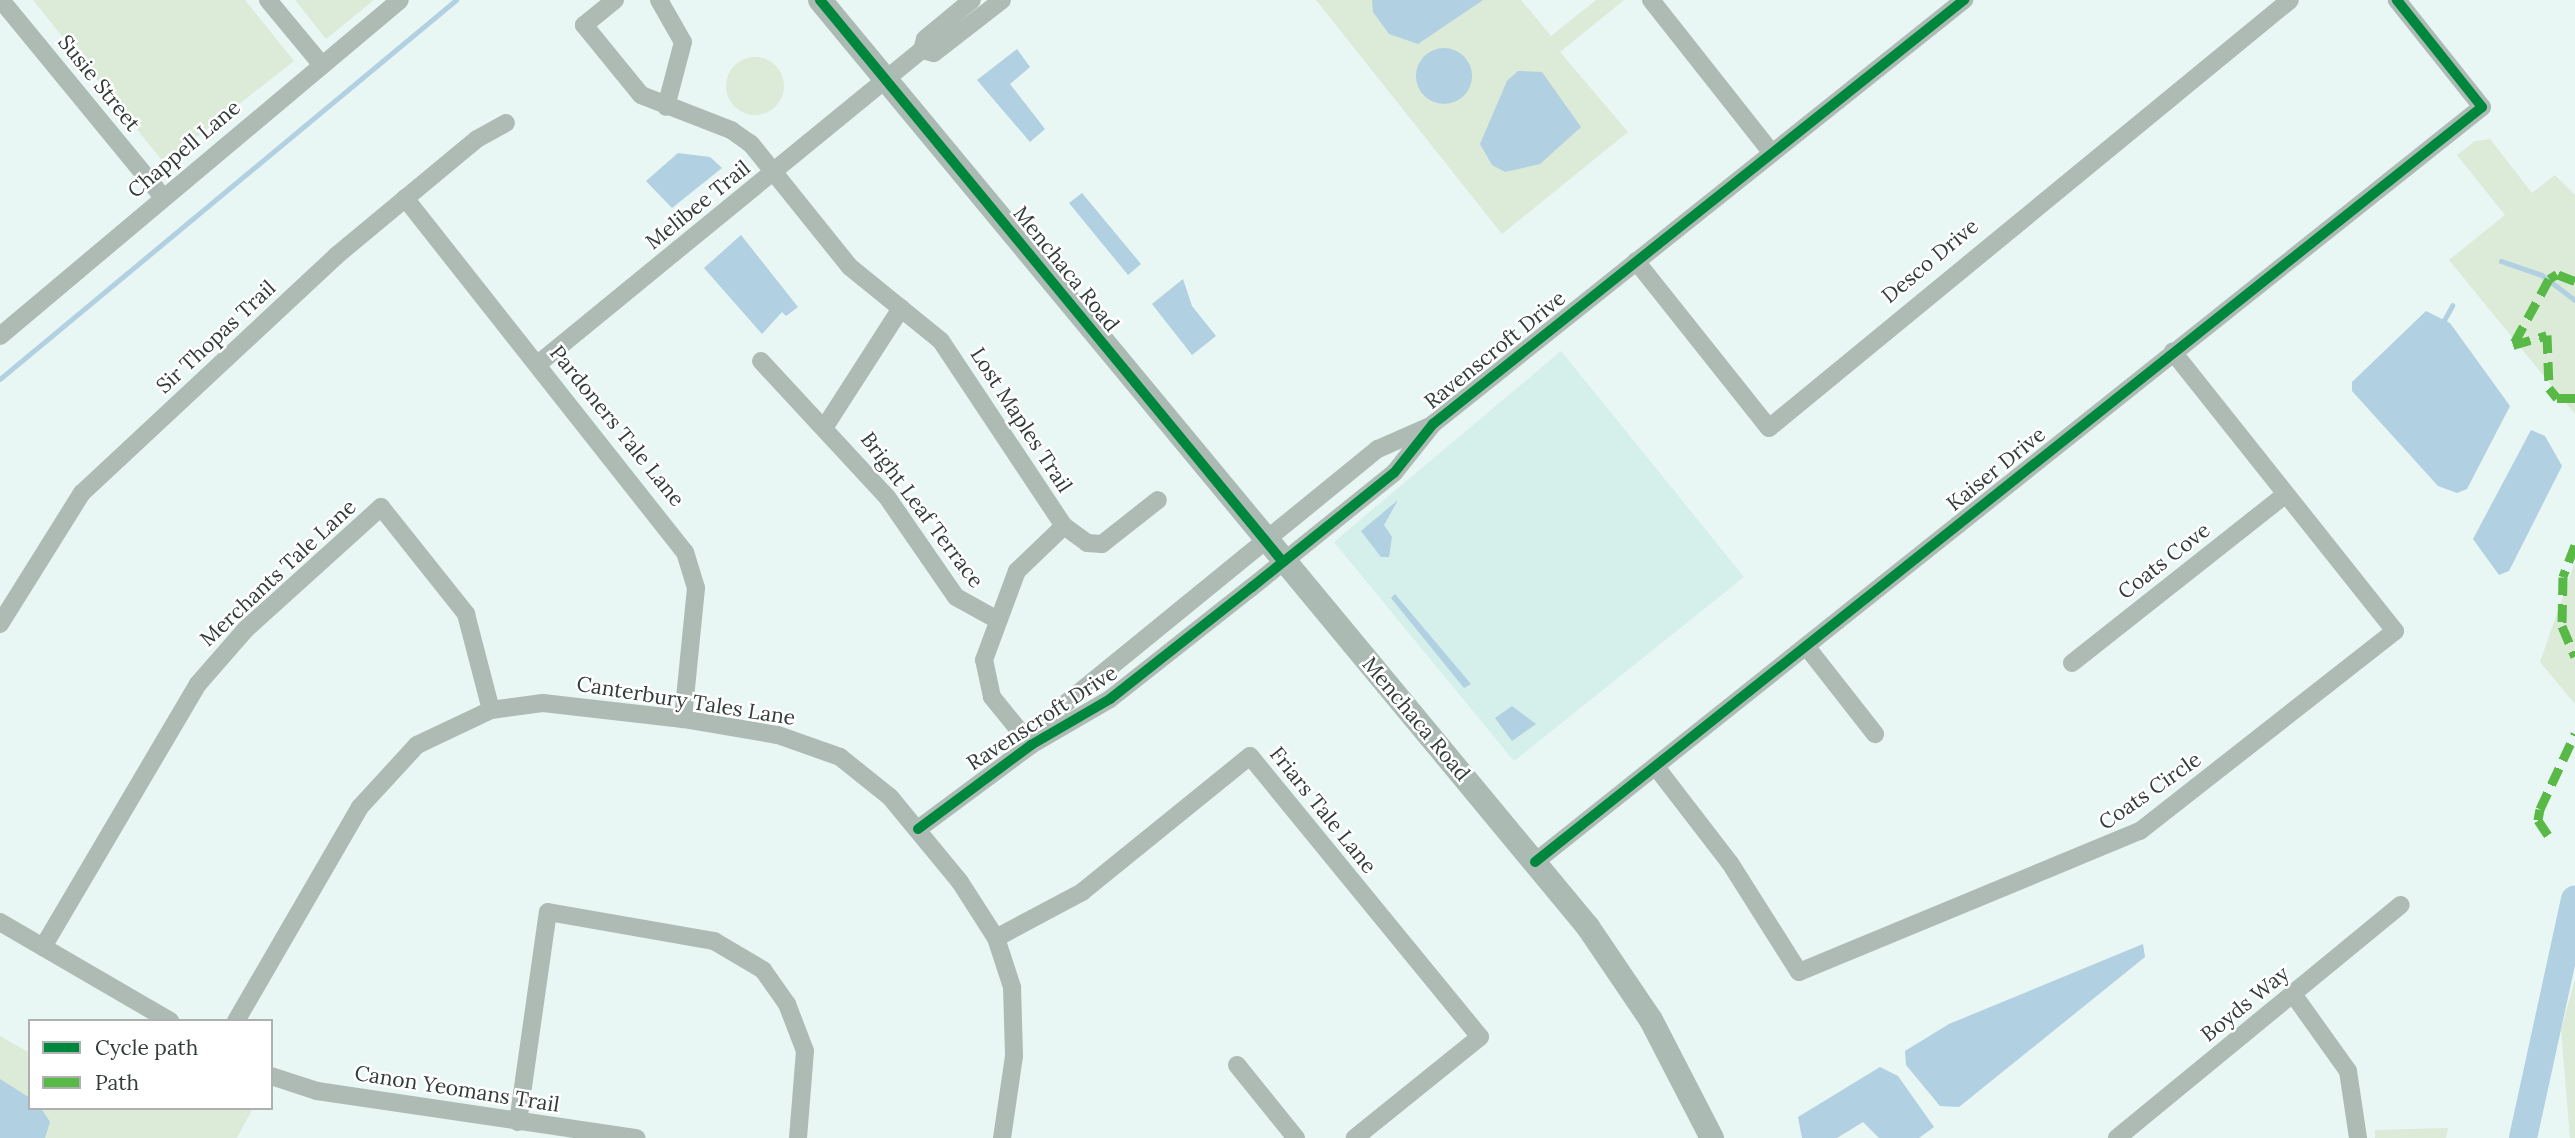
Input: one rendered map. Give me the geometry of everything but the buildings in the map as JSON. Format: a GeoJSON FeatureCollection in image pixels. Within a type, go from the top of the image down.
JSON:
{"type":"FeatureCollection","features":[{"type":"Feature","properties":{"kind":"main road","name":"Menchaca Road"},"geometry":{"type":"LineString","coordinates":[[820,0],[1283,562],[1535,862],[1651,1020],[1712,1138]]}},
{"type":"Feature","properties":{"kind":"street","name":"Susie Street"},"geometry":{"type":"LineString","coordinates":[[1,0],[162,196]]}},
{"type":"Feature","properties":{"kind":"street"},"geometry":{"type":"LineString","coordinates":[[268,0],[321,65]]}},
{"type":"Feature","properties":{"kind":"street","name":"Chappell Lane"},"geometry":{"type":"LineString","coordinates":[[0,336],[162,196],[400,0]]}},
{"type":"Feature","properties":{"kind":"street","name":"Lost Maples Trail"},"geometry":{"type":"LineString","coordinates":[[615,0],[584,25],[641,95],[742,135],[850,267],[941,341],[973,383],[1064,526],[1087,543],[1102,544],[1158,500]]}},
{"type":"Feature","properties":{"kind":"street"},"geometry":{"type":"LineString","coordinates":[[659,0],[683,42],[666,107]]}},
{"type":"Feature","properties":{"kind":"street"},"geometry":{"type":"LineString","coordinates":[[972,0],[925,40],[922,50],[934,52],[1002,0]]}},
{"type":"Feature","properties":{"kind":"street"},"geometry":{"type":"LineString","coordinates":[[1651,0],[1773,153]]}},
{"type":"Feature","properties":{"kind":"street","name":"Ravenscroft Drive"},"geometry":{"type":"LineString","coordinates":[[918,829],[1031,745],[1110,699],[1283,562],[1394,473],[1433,424],[1964,0]]}},
{"type":"Feature","properties":{"kind":"street","name":"Desco Drive"},"geometry":{"type":"LineString","coordinates":[[1636,261],[1769,428],[1920,298],[2290,0]]}},
{"type":"Feature","properties":{"kind":"street","name":"Kaiser Drive"},"geometry":{"type":"LineString","coordinates":[[1535,862],[2482,107],[2397,0]]}},
{"type":"Feature","properties":{"kind":"street","name":"Melibee Trail"},"geometry":{"type":"LineString","coordinates":[[538,364],[922,50]]}},
{"type":"Feature","properties":{"kind":"street","name":"Sir Thopas Trail"},"geometry":{"type":"LineString","coordinates":[[0,624],[82,493],[405,198],[506,123]]}},
{"type":"Feature","properties":{"kind":"street","name":"Pardoners Tale Lane"},"geometry":{"type":"LineString","coordinates":[[405,198],[664,520],[691,569],[695,611],[683,719]]}},
{"type":"Feature","properties":{"kind":"street"},"geometry":{"type":"LineString","coordinates":[[826,425],[901,308]]}},
{"type":"Feature","properties":{"kind":"street","name":"Coats Circle"},"geometry":{"type":"LineString","coordinates":[[1656,767],[1730,863],[1799,972],[2107,849],[2165,813],[2395,631],[2173,352]]}},
{"type":"Feature","properties":{"kind":"street","name":"Bright Leaf Terrace"},"geometry":{"type":"LineString","coordinates":[[761,361],[797,404],[826,425],[887,497],[956,597],[994,618]]}},
{"type":"Feature","properties":{"kind":"street","name":"Ravenscroft Drive"},"geometry":{"type":"LineString","coordinates":[[1031,745],[1060,708],[1378,449],[1433,424]]}},
{"type":"Feature","properties":{"kind":"street","name":"Coats Cove"},"geometry":{"type":"LineString","coordinates":[[2072,663],[2285,495]]}},
{"type":"Feature","properties":{"kind":"street","name":"Merchants Tale Lane"},"geometry":{"type":"LineString","coordinates":[[43,947],[198,684],[246,629],[382,506],[466,614],[491,710]]}},
{"type":"Feature","properties":{"kind":"street"},"geometry":{"type":"LineString","coordinates":[[1031,745],[986,685],[984,660],[994,618],[1017,572],[1064,526]]}},
{"type":"Feature","properties":{"kind":"street"},"geometry":{"type":"LineString","coordinates":[[1806,646],[1875,734]]}},
{"type":"Feature","properties":{"kind":"street","name":"Canterbury Tales Lane"},"geometry":{"type":"LineString","coordinates":[[237,1019],[372,790],[417,745],[491,710],[543,703],[683,719],[778,735],[839,757],[873,780],[918,829],[996,938],[1015,1013],[1002,1138]]}},
{"type":"Feature","properties":{"kind":"street","name":"Friars Tale Lane"},"geometry":{"type":"LineString","coordinates":[[996,938],[1082,892],[1250,756],[1480,1037],[1355,1138]]}},
{"type":"Feature","properties":{"kind":"street","name":"Boyds Way"},"geometry":{"type":"LineString","coordinates":[[2117,1138],[2401,905]]}},
{"type":"Feature","properties":{"kind":"street"},"geometry":{"type":"LineString","coordinates":[[518,1122],[548,912],[714,941],[762,970],[788,1004],[805,1051],[798,1138]]}},
{"type":"Feature","properties":{"kind":"street"},"geometry":{"type":"LineString","coordinates":[[0,922],[167,1019]]}},
{"type":"Feature","properties":{"kind":"street"},"geometry":{"type":"LineString","coordinates":[[2292,994],[2348,1072],[2358,1138]]}},
{"type":"Feature","properties":{"kind":"street"},"geometry":{"type":"LineString","coordinates":[[1237,1065],[1296,1138]]}},
{"type":"Feature","properties":{"kind":"street","name":"Canon Yeomans Trail"},"geometry":{"type":"LineString","coordinates":[[273,1077],[317,1091],[637,1138]]}},
{"type":"Feature","properties":{"kind":"shaded area"},"geometry":{"type":"Polygon","coordinates":[[[33,0],[245,0],[294,61],[164,163],[33,0]]]}},
{"type":"Feature","properties":{"kind":"shaded area"},"geometry":{"type":"Polygon","coordinates":[[[295,0],[374,0],[326,39],[295,0]]]}},
{"type":"Feature","properties":{"kind":"shaded area"},"geometry":{"type":"Polygon","coordinates":[[[1316,0],[1521,0],[1551,36],[1596,0],[1624,0],[1560,52],[1628,132],[1502,234],[1316,0]]]}},
{"type":"Feature","properties":{"kind":"shaded area"},"geometry":{"type":"Polygon","coordinates":[[[749,57],[761,57],[771,61],[780,70],[784,92],[776,107],[761,115],[749,115],[739,111],[730,102],[726,92],[726,80],[730,70],[739,61],[749,57]]]}},
{"type":"Feature","properties":{"kind":"shaded area"},"geometry":{"type":"Polygon","coordinates":[[[2490,139],[2532,193],[2555,175],[2575,195],[2575,414],[2449,260],[2505,215],[2457,155],[2475,141],[2490,139]]]}},
{"type":"Feature","properties":{"kind":"shaded area"},"geometry":{"type":"Polygon","coordinates":[[[1561,351],[1744,577],[1514,761],[1334,542],[1561,351]]]}},
{"type":"Feature","properties":{"kind":"shaded area"},"geometry":{"type":"Polygon","coordinates":[[[2575,562],[2575,704],[2540,662],[2575,562]]]}},
{"type":"Feature","properties":{"kind":"shaded area"},"geometry":{"type":"Polygon","coordinates":[[[2575,979],[2575,1138],[2570,1138],[2561,1030],[2575,979]]]}},
{"type":"Feature","properties":{"kind":"shaded area"},"geometry":{"type":"Polygon","coordinates":[[[0,1036],[28,1052],[28,1110],[252,1110],[237,1138],[0,1138],[0,1036]]]}},
{"type":"Feature","properties":{"kind":"shaded area"},"geometry":{"type":"Polygon","coordinates":[[[2448,1128],[2446,1138],[2375,1138],[2375,1130],[2448,1128]]]}},
{"type":"Feature","properties":{"kind":"water"},"geometry":{"type":"Polygon","coordinates":[[[1372,0],[1483,0],[1418,44],[1389,34],[1373,12],[1372,0]]]}},
{"type":"Feature","properties":{"kind":"water"},"geometry":{"type":"Polygon","coordinates":[[[1444,48],[1455,50],[1464,56],[1470,65],[1470,87],[1464,96],[1455,102],[1444,104],[1433,102],[1424,96],[1418,87],[1416,76],[1418,65],[1424,56],[1433,50],[1444,48]]]}},
{"type":"Feature","properties":{"kind":"water"},"geometry":{"type":"Polygon","coordinates":[[[1017,49],[1030,67],[1010,84],[1045,129],[1030,142],[977,80],[1017,49]]]}},
{"type":"Feature","properties":{"kind":"water"},"geometry":{"type":"Polygon","coordinates":[[[1518,71],[1542,72],[1581,127],[1540,164],[1505,172],[1492,165],[1480,144],[1507,81],[1518,71]]]}},
{"type":"Feature","properties":{"kind":"water"},"geometry":{"type":"Polygon","coordinates":[[[678,153],[710,157],[722,168],[672,208],[646,181],[678,153]]]}},
{"type":"Feature","properties":{"kind":"water"},"geometry":{"type":"Polygon","coordinates":[[[1082,193],[1141,264],[1128,275],[1069,203],[1082,193]]]}},
{"type":"Feature","properties":{"kind":"water"},"geometry":{"type":"Polygon","coordinates":[[[741,235],[798,307],[786,316],[782,312],[762,334],[704,268],[741,235]]]}},
{"type":"Feature","properties":{"kind":"water"},"geometry":{"type":"Polygon","coordinates":[[[1183,279],[1192,306],[1216,336],[1192,355],[1152,304],[1183,279]]]}},
{"type":"Feature","properties":{"kind":"water"},"geometry":{"type":"Polygon","coordinates":[[[2426,311],[2450,323],[2510,406],[2467,489],[2457,493],[2438,486],[2352,391],[2352,382],[2426,311]]]}},
{"type":"Feature","properties":{"kind":"water"},"geometry":{"type":"Polygon","coordinates":[[[2531,430],[2545,436],[2562,466],[2509,571],[2499,575],[2473,539],[2531,430]]]}},
{"type":"Feature","properties":{"kind":"water"},"geometry":{"type":"Polygon","coordinates":[[[1398,500],[1384,525],[1392,537],[1389,557],[1381,557],[1361,531],[1398,500]]]}},
{"type":"Feature","properties":{"kind":"water"},"geometry":{"type":"Polygon","coordinates":[[[1395,594],[1471,684],[1464,688],[1391,598],[1395,594]]]}},
{"type":"Feature","properties":{"kind":"water"},"geometry":{"type":"Polygon","coordinates":[[[1512,706],[1536,724],[1512,741],[1495,718],[1512,706]]]}},
{"type":"Feature","properties":{"kind":"water"},"geometry":{"type":"Polygon","coordinates":[[[2143,944],[2145,957],[1959,1107],[1940,1106],[1906,1065],[1905,1051],[1949,1024],[2143,944]]]}},
{"type":"Feature","properties":{"kind":"water"},"geometry":{"type":"Polygon","coordinates":[[[1880,1067],[1898,1076],[1934,1127],[1919,1138],[1879,1138],[1863,1122],[1837,1138],[1802,1138],[1798,1117],[1880,1067]]]}},
{"type":"Feature","properties":{"kind":"water"},"geometry":{"type":"Polygon","coordinates":[[[0,1079],[28,1097],[28,1110],[42,1110],[50,1122],[45,1138],[0,1138],[0,1079]]]}},
{"type":"Feature","properties":{"kind":"waterway"},"geometry":{"type":"LineString","coordinates":[[0,379],[456,0]]}},
{"type":"Feature","properties":{"kind":"waterway"},"geometry":{"type":"LineString","coordinates":[[2501,261],[2542,275],[2575,300]]}},
{"type":"Feature","properties":{"kind":"waterway"},"geometry":{"type":"LineString","coordinates":[[2442,324],[2452,306]]}},
{"type":"Feature","properties":{"kind":"waterway"},"geometry":{"type":"LineString","coordinates":[[2523,1138],[2575,900]]}},
{"type":"Feature","properties":{"kind":"marked path"},"geometry":{"type":"LineString","coordinates":[[2575,281],[2557,274],[2549,279],[2513,345],[2547,335],[2549,388],[2557,398],[2575,398]]}},
{"type":"Feature","properties":{"kind":"marked path"},"geometry":{"type":"LineString","coordinates":[[2575,545],[2563,577],[2562,626],[2575,656]]}},
{"type":"Feature","properties":{"kind":"marked path"},"geometry":{"type":"LineString","coordinates":[[2548,835],[2538,820],[2540,809],[2575,734]]}},
{"type":"Feature","properties":{"kind":"cycle path"},"geometry":{"type":"LineString","coordinates":[[820,0],[1283,562]]}},
{"type":"Feature","properties":{"kind":"cycle path"},"geometry":{"type":"LineString","coordinates":[[918,829],[1031,745],[1110,699],[1252,587],[1394,473],[1433,424],[1964,0]]}},
{"type":"Feature","properties":{"kind":"cycle path"},"geometry":{"type":"LineString","coordinates":[[1535,862],[2482,107],[2397,0]]}}]}
